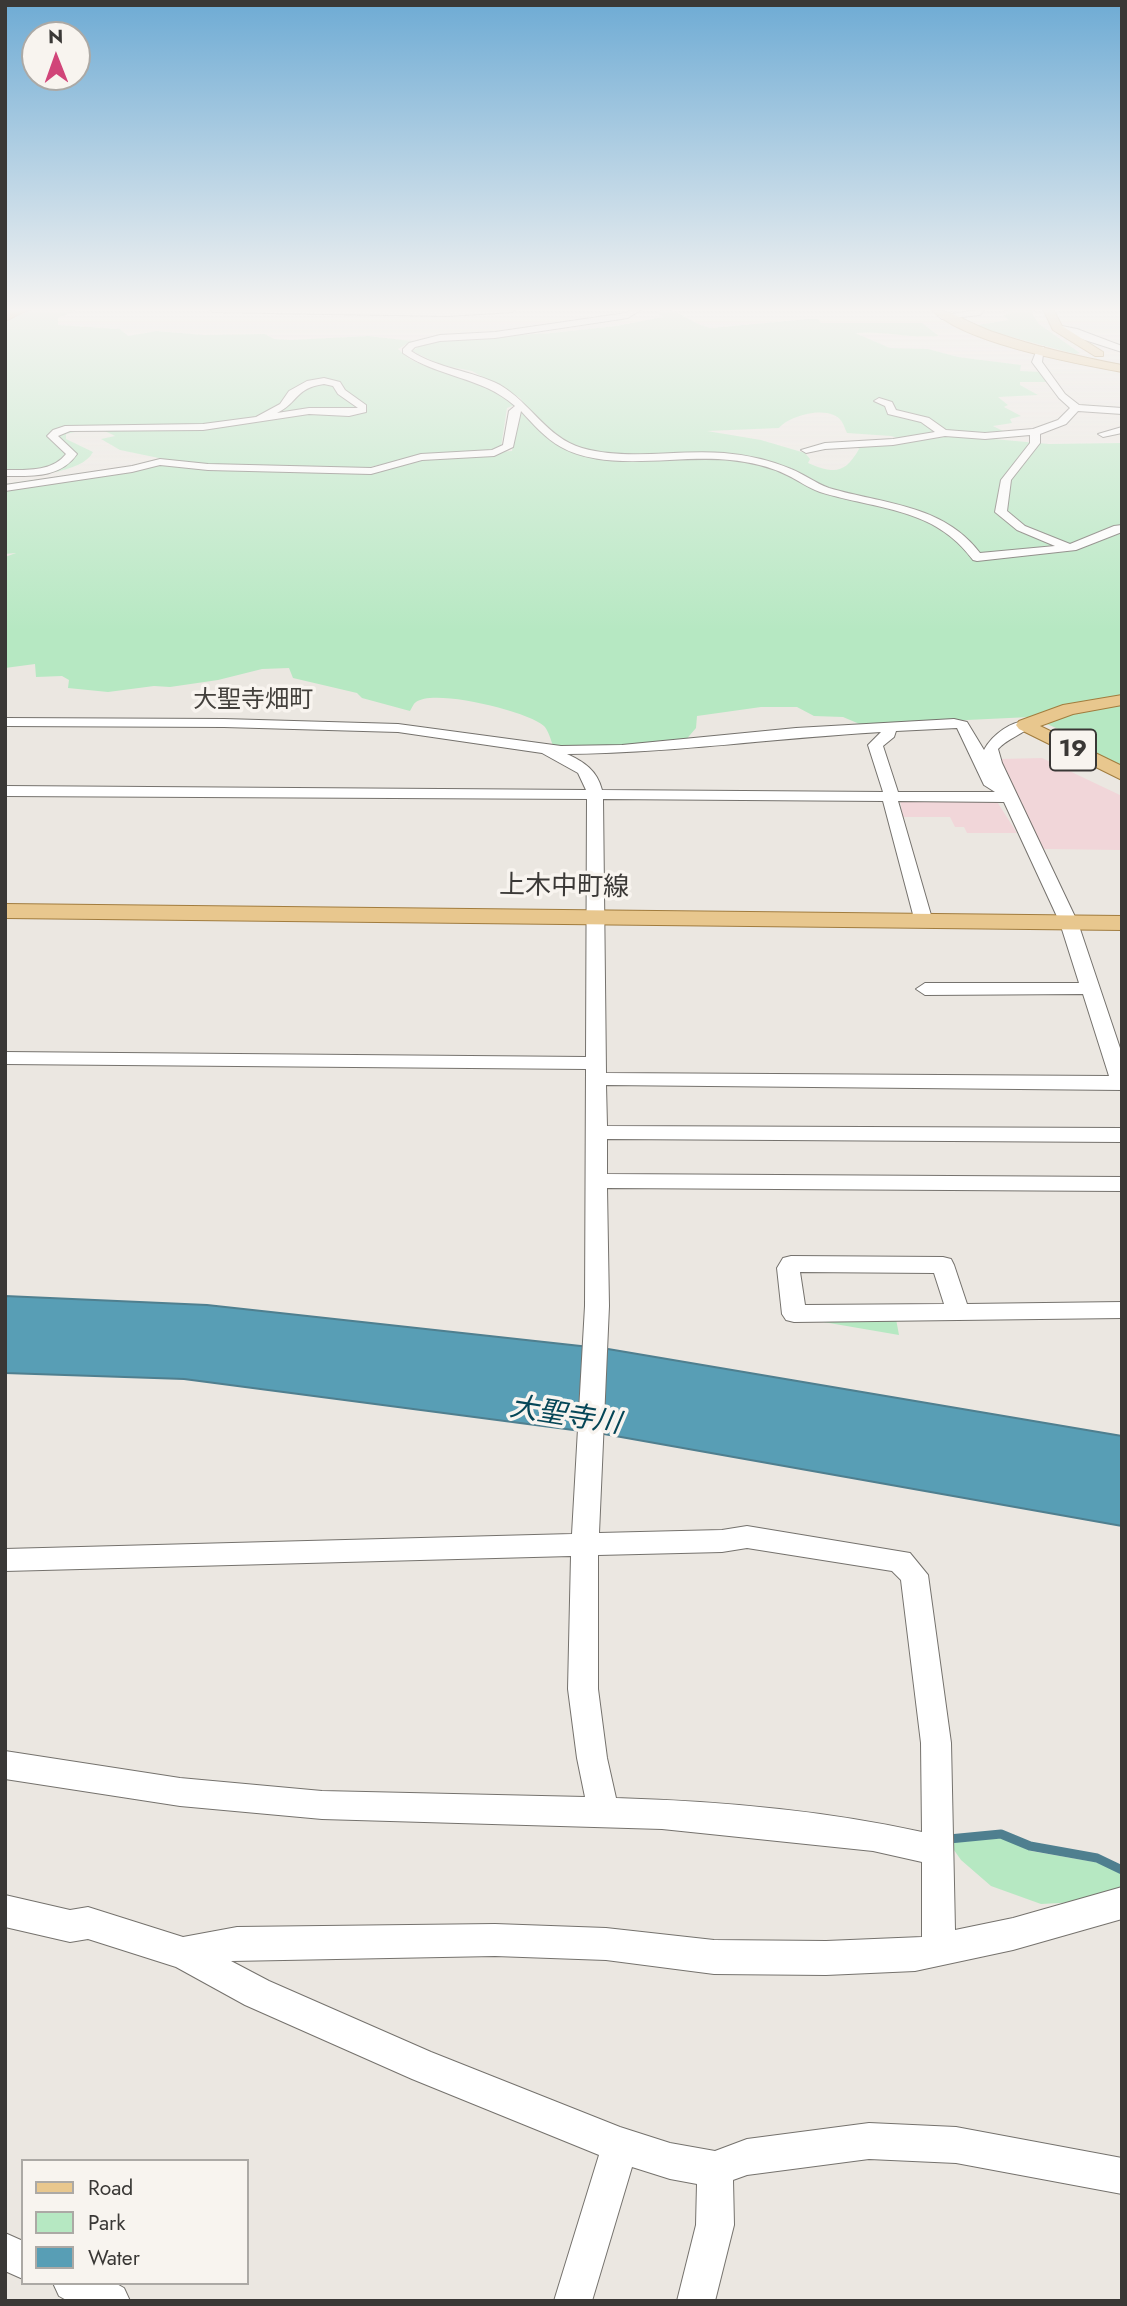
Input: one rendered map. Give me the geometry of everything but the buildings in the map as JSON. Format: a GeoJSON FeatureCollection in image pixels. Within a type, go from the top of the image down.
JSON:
{"type":"FeatureCollection","features":[{"type":"Feature","properties":{"kind":"main road","name":"19"},"geometry":{"type":"LineString","coordinates":[[1025,725],[1069,709],[1122,700]]}},
{"type":"Feature","properties":{"kind":"main road","name":"19"},"geometry":{"type":"LineString","coordinates":[[1025,725],[1122,774]]}},
{"type":"Feature","properties":{"kind":"main road","name":"上木中町線"},"geometry":{"type":"LineString","coordinates":[[5,911],[1122,923]]}},
{"type":"Feature","properties":{"kind":"street"},"geometry":{"type":"LineString","coordinates":[[5,473],[45,470],[67,461],[72,454],[52,436],[69,428],[203,427],[277,417]]}},
{"type":"Feature","properties":{"kind":"street"},"geometry":{"type":"LineString","coordinates":[[5,488],[132,469],[160,462],[208,467],[371,471],[421,457],[494,453],[508,447],[513,417]]}},
{"type":"Feature","properties":{"kind":"street"},"geometry":{"type":"LineString","coordinates":[[534,417],[558,441],[575,450],[620,456],[713,455],[764,464],[791,473],[816,487],[895,508],[952,529],[977,557],[1032,554],[1068,547],[1084,543],[1106,530],[1122,528]]}},
{"type":"Feature","properties":{"kind":"street"},"geometry":{"type":"LineString","coordinates":[[912,417],[923,419],[946,433]]}},
{"type":"Feature","properties":{"kind":"street"},"geometry":{"type":"LineString","coordinates":[[806,450],[825,446],[893,442],[946,433],[985,436],[1035,432],[1062,422],[1067,417]]}},
{"type":"Feature","properties":{"kind":"street"},"geometry":{"type":"LineString","coordinates":[[1103,433],[1122,430]]}},
{"type":"Feature","properties":{"kind":"street"},"geometry":{"type":"LineString","coordinates":[[1035,432],[1035,443],[1006,480],[1001,512],[1021,528],[1068,547]]}},
{"type":"Feature","properties":{"kind":"street"},"geometry":{"type":"LineString","coordinates":[[5,722],[224,723],[398,728],[500,744],[545,748],[622,749],[796,732],[946,723],[962,725],[992,785],[1009,794]]}},
{"type":"Feature","properties":{"kind":"street"},"geometry":{"type":"LineString","coordinates":[[5,1058],[1122,1082],[1069,923],[994,764],[991,749],[1000,737],[1025,725]]}},
{"type":"Feature","properties":{"kind":"street"},"geometry":{"type":"LineString","coordinates":[[888,727],[889,734],[875,745],[924,922]]}},
{"type":"Feature","properties":{"kind":"street"},"geometry":{"type":"LineString","coordinates":[[545,748],[587,771],[595,794],[597,1318],[585,1545],[583,1689],[592,1758],[604,1812]]}},
{"type":"Feature","properties":{"kind":"street"},"geometry":{"type":"LineString","coordinates":[[5,790],[891,796],[1009,794]]}},
{"type":"Feature","properties":{"kind":"street"},"geometry":{"type":"LineString","coordinates":[[925,989],[1091,988]]}},
{"type":"Feature","properties":{"kind":"street"},"geometry":{"type":"LineString","coordinates":[[597,1132],[1122,1135]]}},
{"type":"Feature","properties":{"kind":"street"},"geometry":{"type":"LineString","coordinates":[[597,1181],[1122,1184]]}},
{"type":"Feature","properties":{"kind":"street"},"geometry":{"type":"LineString","coordinates":[[958,1312],[943,1265],[791,1264],[788,1268],[794,1314],[958,1312],[1122,1310]]}},
{"type":"Feature","properties":{"kind":"street"},"geometry":{"type":"LineString","coordinates":[[5,1560],[722,1541],[761,1537],[900,1561],[914,1575],[933,1710],[936,1743],[939,1950]]}},
{"type":"Feature","properties":{"kind":"street"},"geometry":{"type":"LineString","coordinates":[[5,1765],[180,1792],[322,1805],[604,1812],[747,1821],[873,1836],[936,1850]]}},
{"type":"Feature","properties":{"kind":"street"},"geometry":{"type":"LineString","coordinates":[[183,1953],[237,1943],[495,1940],[606,1944],[713,1957],[826,1958],[915,1955],[1013,1934],[1122,1903]]}},
{"type":"Feature","properties":{"kind":"street"},"geometry":{"type":"LineString","coordinates":[[5,1911],[70,1926],[88,1923],[183,1953],[257,1993],[424,2067],[620,2145],[670,2161],[715,2169],[747,2157],[869,2141],[956,2145],[1122,2176]]}},
{"type":"Feature","properties":{"kind":"street"},"geometry":{"type":"LineString","coordinates":[[573,2301],[620,2145]]}},
{"type":"Feature","properties":{"kind":"street"},"geometry":{"type":"LineString","coordinates":[[696,2301],[715,2225],[715,2169]]}},
{"type":"Feature","properties":{"kind":"street"},"geometry":{"type":"LineString","coordinates":[[5,2252],[21,2259]]}},
{"type":"Feature","properties":{"kind":"street"},"geometry":{"type":"LineString","coordinates":[[76,2285],[111,2301]]}},
{"type":"Feature","properties":{"kind":"shaded area"},"geometry":{"type":"Polygon","coordinates":[[[1042,758],[1122,796],[1122,850],[1044,849],[1004,773],[1000,759],[1042,758]]]}},
{"type":"Feature","properties":{"kind":"shaded area"},"geometry":{"type":"Polygon","coordinates":[[[900,800],[996,800],[1017,833],[967,833],[964,827],[955,827],[950,817],[903,817],[900,800]]]}},
{"type":"Feature","properties":{"kind":"green space"},"geometry":{"type":"Polygon","coordinates":[[[5,417],[506,417],[501,447],[491,451],[426,454],[366,468],[222,466],[178,462],[120,450],[101,439],[115,436],[103,431],[79,431],[66,434],[66,439],[93,452],[78,465],[53,472],[5,477],[5,417]]]}},
{"type":"Feature","properties":{"kind":"green space"},"geometry":{"type":"Polygon","coordinates":[[[517,417],[799,417],[779,428],[707,431],[761,440],[805,453],[810,459],[808,463],[832,470],[849,463],[859,449],[857,446],[949,435],[1049,444],[1122,443],[1122,767],[1072,741],[1061,730],[1030,717],[862,725],[843,717],[814,716],[797,707],[761,707],[697,716],[696,728],[684,742],[623,746],[553,746],[544,726],[501,708],[460,699],[426,698],[416,702],[410,711],[362,698],[357,693],[293,678],[289,668],[262,669],[218,680],[170,687],[154,686],[108,692],[68,688],[69,680],[62,676],[36,677],[35,664],[5,668],[5,557],[16,553],[5,554],[5,484],[146,464],[196,469],[350,473],[443,456],[512,451],[517,417]]]}},
{"type":"Feature","properties":{"kind":"green space"},"geometry":{"type":"Polygon","coordinates":[[[837,417],[1019,417],[1010,419],[1012,423],[993,426],[1005,432],[940,433],[901,439],[847,433],[837,417]]]}},
{"type":"Feature","properties":{"kind":"green space"},"geometry":{"type":"Polygon","coordinates":[[[800,1318],[896,1319],[899,1335],[800,1318]]]}},
{"type":"Feature","properties":{"kind":"green space"},"geometry":{"type":"Polygon","coordinates":[[[1002,1838],[1031,1851],[1100,1863],[1122,1874],[1122,1890],[1079,1902],[1041,1904],[991,1886],[961,1860],[949,1843],[1002,1838]]]}},
{"type":"Feature","properties":{"kind":"water","name":"大聖寺川"},"geometry":{"type":"Polygon","coordinates":[[[5,1296],[207,1305],[608,1349],[1122,1436],[1122,1526],[604,1434],[184,1379],[5,1373],[5,1296]]]}},
{"type":"Feature","properties":{"kind":"waterway"},"geometry":{"type":"LineString","coordinates":[[949,1839],[1001,1834],[1030,1846],[1097,1858],[1122,1870]]}},
{"type":"Feature","properties":{"kind":"district","name":"大聖寺畑町"},"geometry":{"type":"Point","coordinates":[253,701]}}]}
